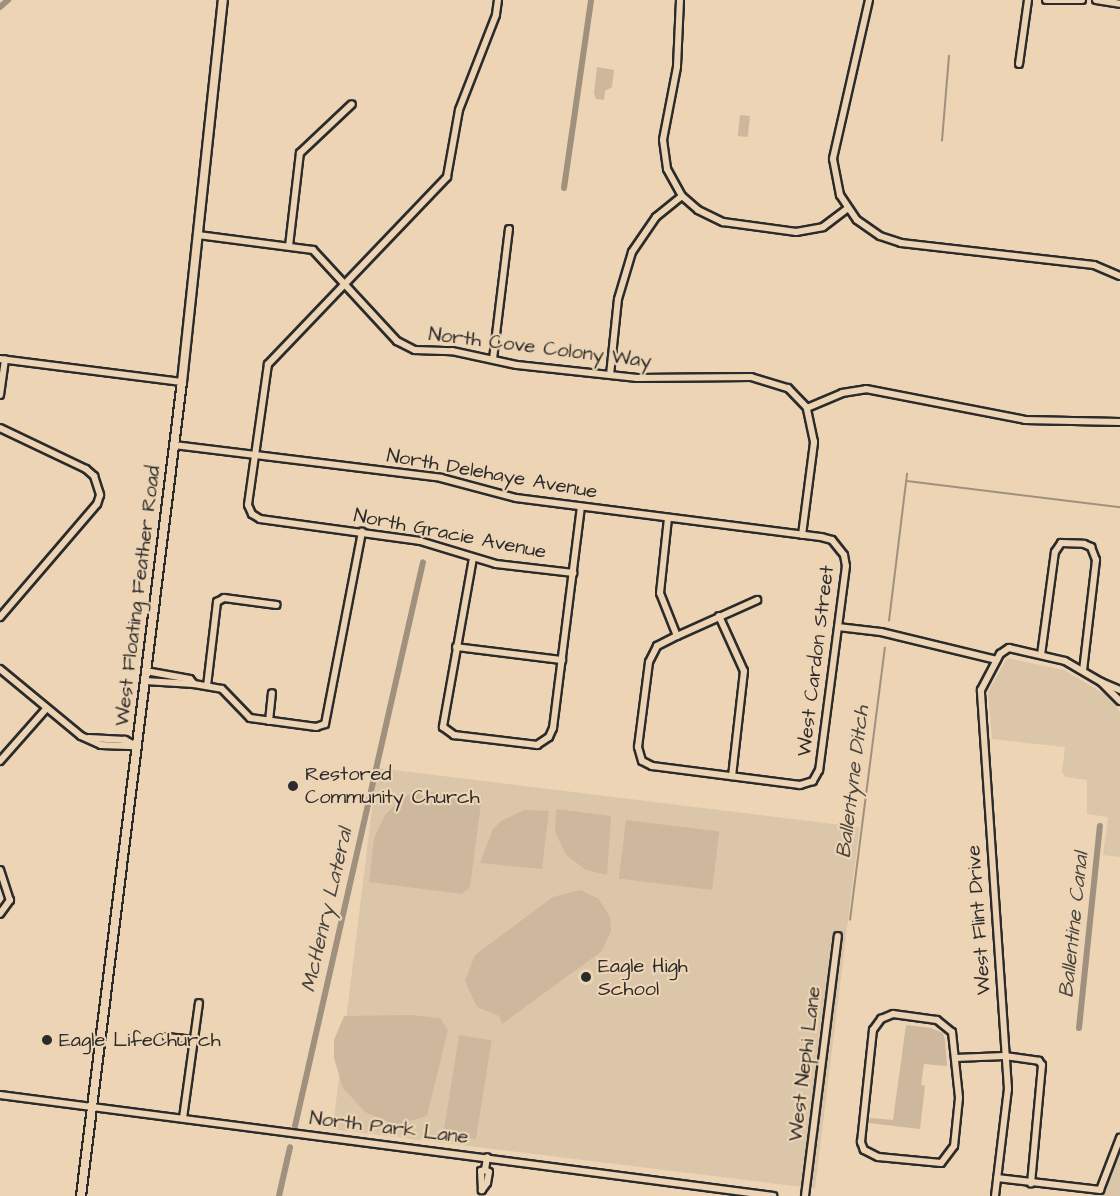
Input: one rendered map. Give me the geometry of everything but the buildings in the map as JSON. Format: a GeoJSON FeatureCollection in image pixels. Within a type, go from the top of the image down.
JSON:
{"type":"FeatureCollection","features":[{"type":"Feature","properties":{"kind":"main road","name":"West Floating Feather Road"},"geometry":{"type":"LineString","coordinates":[[81,1196],[182,382],[223,0]]}},
{"type":"Feature","properties":{"kind":"street"},"geometry":{"type":"LineString","coordinates":[[255,455],[268,364],[447,177],[459,111],[496,15],[498,0]]}},
{"type":"Feature","properties":{"kind":"street"},"geometry":{"type":"LineString","coordinates":[[680,0],[678,67],[663,140],[667,169],[682,196],[698,210],[723,222],[796,232],[824,227],[848,209]]}},
{"type":"Feature","properties":{"kind":"street"},"geometry":{"type":"LineString","coordinates":[[869,0],[833,152],[835,181],[848,209],[868,229],[894,242],[1094,266],[1120,276]]}},
{"type":"Feature","properties":{"kind":"street"},"geometry":{"type":"LineString","coordinates":[[1019,64],[1028,0]]}},
{"type":"Feature","properties":{"kind":"street"},"geometry":{"type":"LineString","coordinates":[[1046,0],[1082,0]]}},
{"type":"Feature","properties":{"kind":"street"},"geometry":{"type":"LineString","coordinates":[[1096,0],[1120,4]]}},
{"type":"Feature","properties":{"kind":"street"},"geometry":{"type":"LineString","coordinates":[[290,246],[300,153],[352,104]]}},
{"type":"Feature","properties":{"kind":"street"},"geometry":{"type":"LineString","coordinates":[[610,375],[618,299],[632,252],[656,217],[682,196]]}},
{"type":"Feature","properties":{"kind":"street"},"geometry":{"type":"LineString","coordinates":[[493,359],[509,229]]}},
{"type":"Feature","properties":{"kind":"street","name":"North Cove Colony Way"},"geometry":{"type":"LineString","coordinates":[[198,235],[290,246],[320,253],[402,346],[610,375],[751,376],[788,388],[807,408]]}},
{"type":"Feature","properties":{"kind":"street"},"geometry":{"type":"LineString","coordinates":[[0,394],[2,359],[182,382]]}},
{"type":"Feature","properties":{"kind":"street"},"geometry":{"type":"LineString","coordinates":[[802,535],[814,442],[807,408],[842,393],[873,389],[1025,420],[1120,422]]}},
{"type":"Feature","properties":{"kind":"street"},"geometry":{"type":"LineString","coordinates":[[0,428],[86,469],[99,486],[98,504],[0,617]]}},
{"type":"Feature","properties":{"kind":"street","name":"North Delehaye Avenue"},"geometry":{"type":"LineString","coordinates":[[174,445],[441,478],[516,498],[802,535],[832,540],[839,546]]}},
{"type":"Feature","properties":{"kind":"street","name":"North Gracie Avenue"},"geometry":{"type":"LineString","coordinates":[[255,455],[248,505],[252,514],[260,519],[420,541],[474,558],[573,573]]}},
{"type":"Feature","properties":{"kind":"street"},"geometry":{"type":"LineString","coordinates":[[474,558],[442,719],[445,730],[454,735],[532,745],[546,740],[553,728],[582,507]]}},
{"type":"Feature","properties":{"kind":"street"},"geometry":{"type":"LineString","coordinates":[[668,518],[660,593],[676,636]]}},
{"type":"Feature","properties":{"kind":"street"},"geometry":{"type":"LineString","coordinates":[[145,681],[194,684],[222,689],[250,718],[316,727],[325,724],[362,532]]}},
{"type":"Feature","properties":{"kind":"street"},"geometry":{"type":"LineString","coordinates":[[1083,670],[1094,552],[1084,544],[1069,542],[1057,547],[1041,655],[1083,670],[1101,682],[1120,690]]}},
{"type":"Feature","properties":{"kind":"street","name":"West Cardon Street"},"geometry":{"type":"LineString","coordinates":[[732,776],[800,785],[813,781],[819,770],[846,566],[839,546]]}},
{"type":"Feature","properties":{"kind":"street"},"geometry":{"type":"LineString","coordinates":[[207,687],[220,600],[277,605]]}},
{"type":"Feature","properties":{"kind":"street"},"geometry":{"type":"LineString","coordinates":[[719,616],[744,671],[732,776],[652,766],[642,761],[638,747],[649,662],[657,646],[719,616],[757,600]]}},
{"type":"Feature","properties":{"kind":"street"},"geometry":{"type":"LineString","coordinates":[[838,627],[881,632],[997,660]]}},
{"type":"Feature","properties":{"kind":"street"},"geometry":{"type":"LineString","coordinates":[[456,647],[562,660]]}},
{"type":"Feature","properties":{"kind":"street","name":"West Flint Drive"},"geometry":{"type":"LineString","coordinates":[[995,1196],[1008,1089],[980,699],[982,684],[1006,650],[1041,655]]}},
{"type":"Feature","properties":{"kind":"street"},"geometry":{"type":"LineString","coordinates":[[0,669],[71,730],[101,745],[136,746]]}},
{"type":"Feature","properties":{"kind":"street"},"geometry":{"type":"LineString","coordinates":[[146,671],[190,679],[194,684]]}},
{"type":"Feature","properties":{"kind":"street"},"geometry":{"type":"LineString","coordinates":[[1101,682],[1120,701]]}},
{"type":"Feature","properties":{"kind":"street"},"geometry":{"type":"LineString","coordinates":[[269,721],[272,693]]}},
{"type":"Feature","properties":{"kind":"street"},"geometry":{"type":"LineString","coordinates":[[0,761],[45,708]]}},
{"type":"Feature","properties":{"kind":"street"},"geometry":{"type":"LineString","coordinates":[[0,870],[10,900],[0,914]]}},
{"type":"Feature","properties":{"kind":"street","name":"West Nephi Lane"},"geometry":{"type":"LineString","coordinates":[[805,1196],[838,936]]}},
{"type":"Feature","properties":{"kind":"street"},"geometry":{"type":"LineString","coordinates":[[183,1118],[200,1003]]}},
{"type":"Feature","properties":{"kind":"street"},"geometry":{"type":"LineString","coordinates":[[893,1014],[937,1020],[949,1026],[955,1058],[959,1098],[954,1146],[948,1160],[935,1164],[901,1160],[878,1157],[864,1150],[861,1134],[873,1030],[881,1019],[893,1014]]}},
{"type":"Feature","properties":{"kind":"street"},"geometry":{"type":"LineString","coordinates":[[167,1037],[194,1040]]}},
{"type":"Feature","properties":{"kind":"street"},"geometry":{"type":"LineString","coordinates":[[955,1058],[1005,1056],[1039,1061],[1045,1073],[1031,1183]]}},
{"type":"Feature","properties":{"kind":"street","name":"North Park Lane"},"geometry":{"type":"LineString","coordinates":[[0,1095],[773,1196]]}},
{"type":"Feature","properties":{"kind":"street"},"geometry":{"type":"LineString","coordinates":[[997,1178],[1078,1192],[1100,1190],[1120,1138]]}},
{"type":"Feature","properties":{"kind":"street"},"geometry":{"type":"LineString","coordinates":[[482,1193],[481,1171],[485,1170],[487,1157]]}},
{"type":"Feature","properties":{"kind":"shaded area"},"geometry":{"type":"Polygon","coordinates":[[[597,67],[614,70],[612,87],[605,91],[604,100],[596,99],[594,93],[597,67]]]}},
{"type":"Feature","properties":{"kind":"shaded area"},"geometry":{"type":"Polygon","coordinates":[[[740,115],[750,116],[748,137],[738,136],[740,115]]]}},
{"type":"Feature","properties":{"kind":"shaded area"},"geometry":{"type":"Polygon","coordinates":[[[1007,658],[1064,670],[1113,699],[1120,713],[1120,857],[1103,855],[1108,817],[1087,814],[1087,780],[1066,777],[1062,772],[1065,747],[992,739],[988,692],[1007,658]]]}},
{"type":"Feature","properties":{"kind":"shaded area","name":"Eagle High School"},"geometry":{"type":"Polygon","coordinates":[[[377,768],[859,827],[815,1189],[333,1129],[377,768]]]}},
{"type":"Feature","properties":{"kind":"shaded area"},"geometry":{"type":"Polygon","coordinates":[[[420,791],[482,796],[470,887],[462,894],[369,882],[374,838],[385,815],[403,797],[420,791]]]}},
{"type":"Feature","properties":{"kind":"shaded area"},"geometry":{"type":"Polygon","coordinates":[[[556,809],[611,816],[607,875],[586,870],[566,855],[555,832],[556,809]]]}},
{"type":"Feature","properties":{"kind":"shaded area"},"geometry":{"type":"Polygon","coordinates":[[[524,810],[549,811],[542,869],[480,863],[493,829],[501,821],[524,810]]]}},
{"type":"Feature","properties":{"kind":"shaded area"},"geometry":{"type":"Polygon","coordinates":[[[626,820],[719,831],[712,890],[619,879],[626,820]]]}},
{"type":"Feature","properties":{"kind":"shaded area"},"geometry":{"type":"Polygon","coordinates":[[[580,890],[599,899],[610,917],[611,931],[602,951],[502,1024],[499,1016],[477,1007],[465,981],[475,955],[553,897],[580,890]]]}},
{"type":"Feature","properties":{"kind":"shaded area"},"geometry":{"type":"Polygon","coordinates":[[[411,1015],[440,1018],[448,1030],[427,1116],[396,1125],[365,1112],[343,1088],[334,1058],[334,1040],[344,1016],[411,1015]]]}},
{"type":"Feature","properties":{"kind":"shaded area"},"geometry":{"type":"Polygon","coordinates":[[[906,1025],[931,1028],[943,1033],[945,1040],[947,1066],[924,1064],[921,1085],[925,1086],[920,1129],[869,1123],[870,1118],[893,1120],[906,1025]]]}},
{"type":"Feature","properties":{"kind":"shaded area"},"geometry":{"type":"Polygon","coordinates":[[[459,1035],[492,1040],[476,1139],[443,1134],[459,1035]]]}},
{"type":"Feature","properties":{"kind":"shaded area"},"geometry":{"type":"Polygon","coordinates":[[[1120,1149],[1120,1196],[1099,1196],[1120,1149]]]}},
{"type":"Feature","properties":{"kind":"waterway"},"geometry":{"type":"LineString","coordinates":[[0,7],[8,0]]}},
{"type":"Feature","properties":{"kind":"waterway","name":"McHenry Lateral"},"geometry":{"type":"LineString","coordinates":[[564,188],[591,0]]}},
{"type":"Feature","properties":{"kind":"waterway","name":"Ballentyne Ditch"},"geometry":{"type":"LineString","coordinates":[[942,141],[949,56]]}},
{"type":"Feature","properties":{"kind":"waterway","name":"Ballentyne Ditch"},"geometry":{"type":"LineString","coordinates":[[889,621],[907,474]]}},
{"type":"Feature","properties":{"kind":"waterway"},"geometry":{"type":"LineString","coordinates":[[907,481],[1120,507]]}},
{"type":"Feature","properties":{"kind":"waterway","name":"McHenry Lateral"},"geometry":{"type":"LineString","coordinates":[[295,1126],[423,562]]}},
{"type":"Feature","properties":{"kind":"waterway","name":"Ballentyne Ditch"},"geometry":{"type":"LineString","coordinates":[[850,920],[885,648]]}},
{"type":"Feature","properties":{"kind":"waterway","name":"Ballentine Canal"},"geometry":{"type":"LineString","coordinates":[[1079,1028],[1100,826]]}},
{"type":"Feature","properties":{"kind":"waterway","name":"McHenry Lateral"},"geometry":{"type":"LineString","coordinates":[[279,1196],[290,1147]]}},
{"type":"Feature","properties":{"kind":"place","name":"Restored Community Church"},"geometry":{"type":"Point","coordinates":[293,786]}},
{"type":"Feature","properties":{"kind":"place","name":"Eagle High School"},"geometry":{"type":"Point","coordinates":[586,977]}},
{"type":"Feature","properties":{"kind":"place","name":"Eagle LifeChurch"},"geometry":{"type":"Point","coordinates":[47,1040]}}]}
